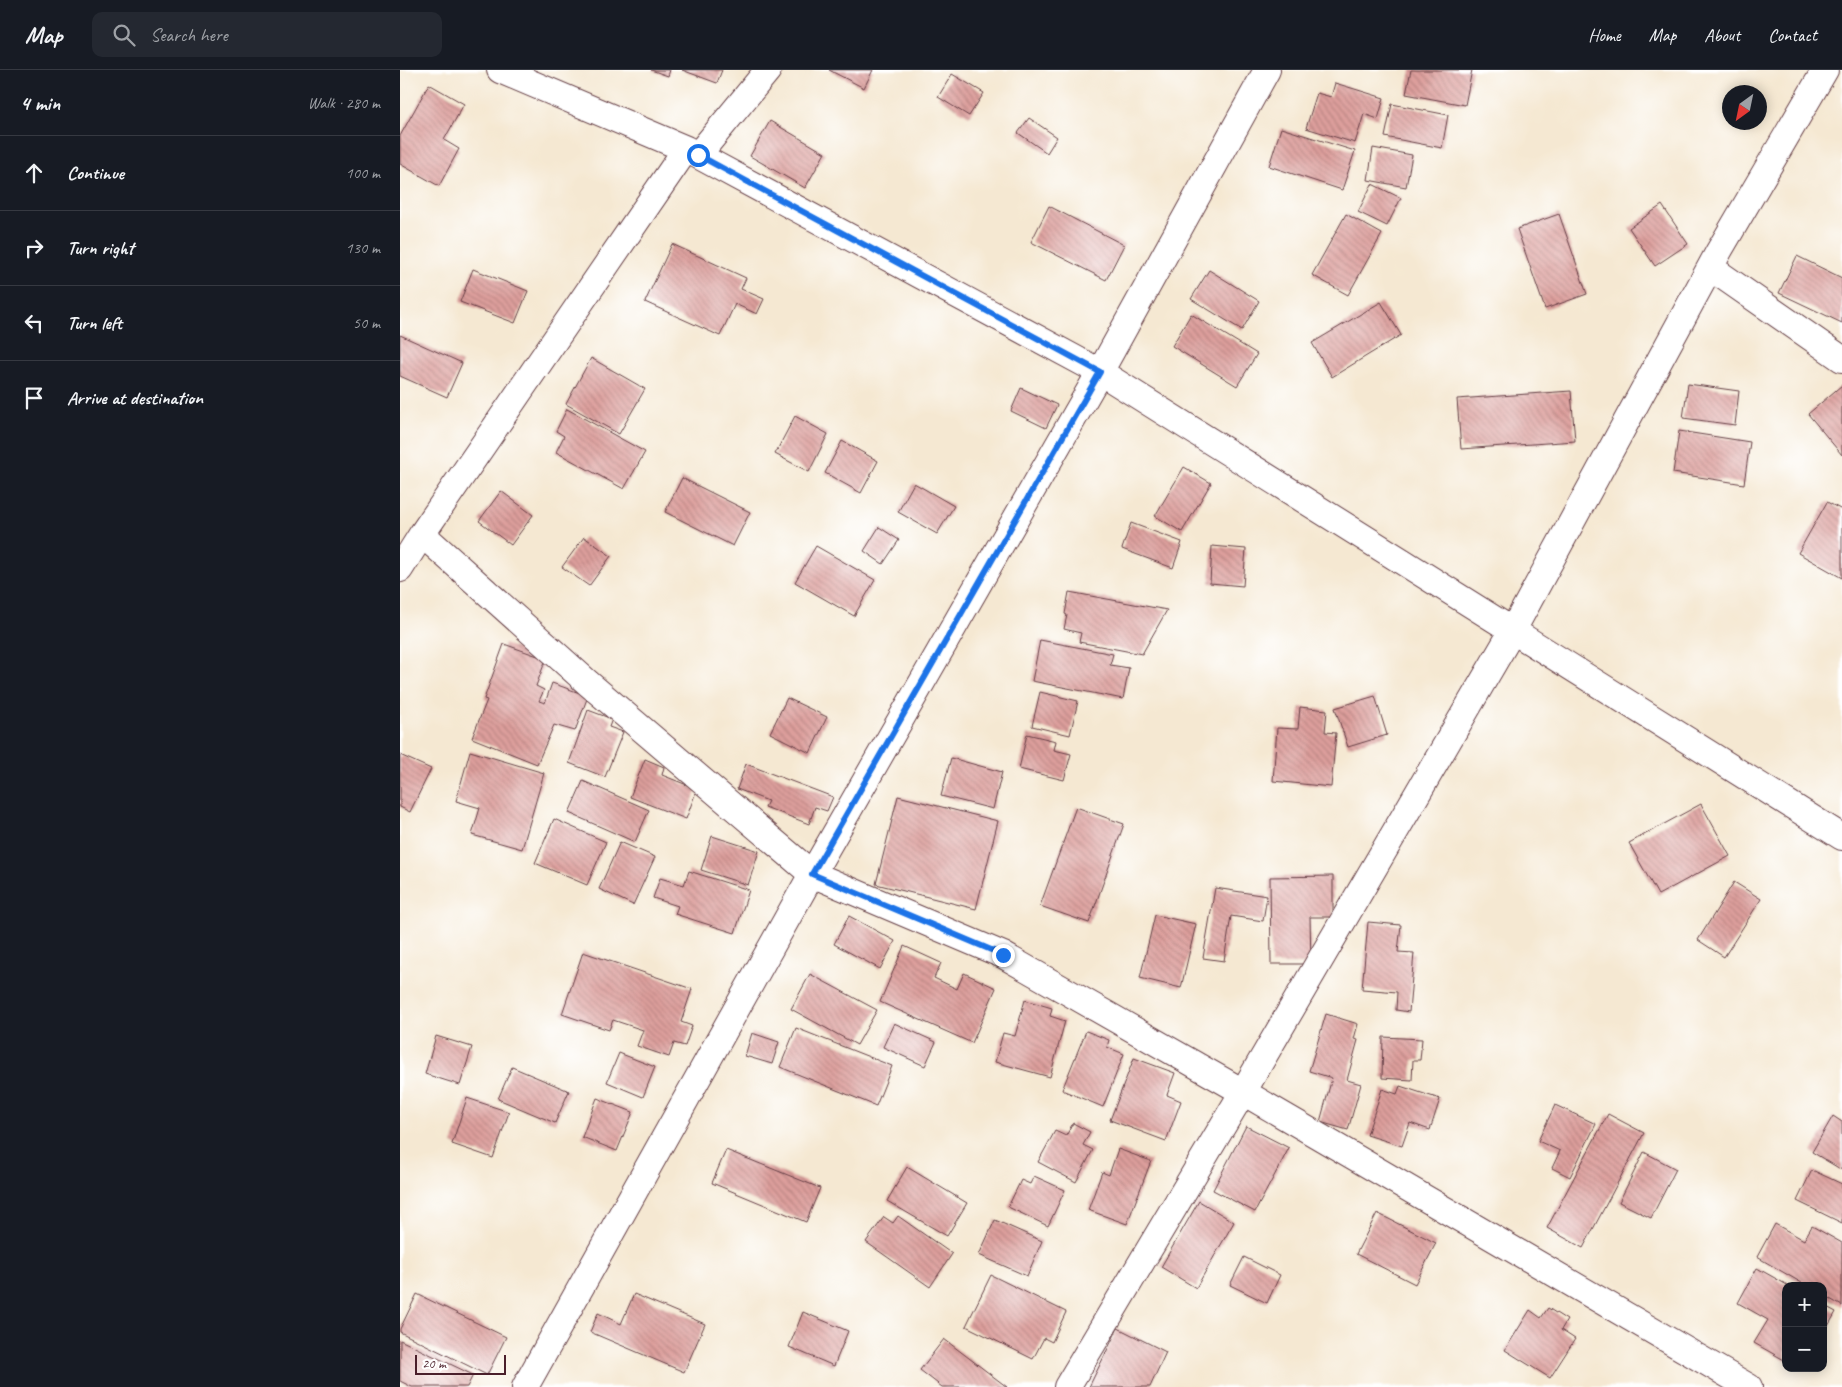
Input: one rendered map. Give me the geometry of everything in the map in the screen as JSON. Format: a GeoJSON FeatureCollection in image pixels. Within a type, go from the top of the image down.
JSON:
{"type":"FeatureCollection","features":[{"type":"Feature","properties":{"kind":"street"},"geometry":{"type":"LineString","coordinates":[[500,70],[692,152],[1100,372],[1842,837]]}},
{"type":"Feature","properties":{"kind":"street"},"geometry":{"type":"LineString","coordinates":[[400,569],[422,534],[692,152],[768,70]]}},
{"type":"Feature","properties":{"kind":"street"},"geometry":{"type":"LineString","coordinates":[[525,1387],[812,874],[1100,372],[1267,70]]}},
{"type":"Feature","properties":{"kind":"street"},"geometry":{"type":"LineString","coordinates":[[1067,1387],[1243,1092],[1513,630],[1710,268],[1825,70]]}},
{"type":"Feature","properties":{"kind":"street"},"geometry":{"type":"LineString","coordinates":[[1710,268],[1842,359]]}},
{"type":"Feature","properties":{"kind":"street"},"geometry":{"type":"LineString","coordinates":[[422,534],[588,683],[812,874],[1003,955],[1243,1092],[1749,1387]]}},
{"type":"Feature","properties":{"kind":"building"},"geometry":{"type":"Polygon","coordinates":[[[651,70],[670,70],[668,76],[651,70]]]}},
{"type":"Feature","properties":{"kind":"building"},"geometry":{"type":"Polygon","coordinates":[[[682,70],[722,70],[717,83],[682,70]]]}},
{"type":"Feature","properties":{"kind":"building"},"geometry":{"type":"Polygon","coordinates":[[[829,70],[873,70],[864,88],[829,70]]]}},
{"type":"Feature","properties":{"kind":"building"},"geometry":{"type":"Polygon","coordinates":[[[1411,70],[1472,70],[1465,105],[1406,94],[1411,70]]]}},
{"type":"Feature","properties":{"kind":"building"},"geometry":{"type":"Polygon","coordinates":[[[952,74],[984,93],[969,116],[938,97],[952,74]]]}},
{"type":"Feature","properties":{"kind":"building"},"geometry":{"type":"Polygon","coordinates":[[[1335,83],[1384,98],[1378,119],[1364,114],[1355,143],[1306,128],[1317,93],[1331,97],[1335,83]]]}},
{"type":"Feature","properties":{"kind":"building"},"geometry":{"type":"Polygon","coordinates":[[[429,84],[464,104],[444,140],[459,149],[439,186],[400,164],[400,136],[429,84]]]}},
{"type":"Feature","properties":{"kind":"building"},"geometry":{"type":"Polygon","coordinates":[[[1392,104],[1448,115],[1442,148],[1385,137],[1392,104]]]}},
{"type":"Feature","properties":{"kind":"building"},"geometry":{"type":"Polygon","coordinates":[[[1029,118],[1057,137],[1047,153],[1018,133],[1029,118]]]}},
{"type":"Feature","properties":{"kind":"building"},"geometry":{"type":"Polygon","coordinates":[[[770,121],[825,153],[805,188],[750,156],[770,121]]]}},
{"type":"Feature","properties":{"kind":"building"},"geometry":{"type":"Polygon","coordinates":[[[1281,128],[1355,151],[1342,190],[1269,166],[1281,128]]]}},
{"type":"Feature","properties":{"kind":"building"},"geometry":{"type":"Polygon","coordinates":[[[1373,148],[1412,155],[1406,187],[1368,180],[1373,148]]]}},
{"type":"Feature","properties":{"kind":"building"},"geometry":{"type":"Polygon","coordinates":[[[1372,184],[1401,198],[1387,226],[1358,212],[1372,184]]]}},
{"type":"Feature","properties":{"kind":"building"},"geometry":{"type":"Polygon","coordinates":[[[1662,205],[1688,244],[1655,266],[1629,228],[1662,205]]]}},
{"type":"Feature","properties":{"kind":"building"},"geometry":{"type":"Polygon","coordinates":[[[1049,206],[1124,245],[1106,280],[1031,242],[1049,206]]]}},
{"type":"Feature","properties":{"kind":"building"},"geometry":{"type":"Polygon","coordinates":[[[1346,214],[1382,234],[1348,295],[1312,275],[1346,214]]]}},
{"type":"Feature","properties":{"kind":"building"},"geometry":{"type":"Polygon","coordinates":[[[1559,214],[1587,294],[1545,309],[1517,229],[1559,214]]]}},
{"type":"Feature","properties":{"kind":"building"},"geometry":{"type":"Polygon","coordinates":[[[672,244],[746,278],[741,289],[764,299],[757,314],[735,304],[720,336],[645,302],[672,244]]]}},
{"type":"Feature","properties":{"kind":"building"},"geometry":{"type":"Polygon","coordinates":[[[1797,256],[1842,278],[1842,323],[1779,293],[1797,256]]]}},
{"type":"Feature","properties":{"kind":"building"},"geometry":{"type":"Polygon","coordinates":[[[473,269],[528,291],[515,323],[460,302],[473,269]]]}},
{"type":"Feature","properties":{"kind":"building"},"geometry":{"type":"Polygon","coordinates":[[[1209,270],[1259,301],[1242,330],[1191,299],[1209,270]]]}},
{"type":"Feature","properties":{"kind":"building"},"geometry":{"type":"Polygon","coordinates":[[[1381,302],[1401,335],[1332,377],[1312,343],[1381,302]]]}},
{"type":"Feature","properties":{"kind":"building"},"geometry":{"type":"Polygon","coordinates":[[[1191,314],[1257,354],[1237,386],[1172,346],[1191,314]]]}},
{"type":"Feature","properties":{"kind":"building"},"geometry":{"type":"Polygon","coordinates":[[[400,335],[462,363],[447,397],[400,376],[400,335]]]}},
{"type":"Feature","properties":{"kind":"building"},"geometry":{"type":"Polygon","coordinates":[[[591,358],[645,389],[619,434],[566,404],[591,358]]]}},
{"type":"Feature","properties":{"kind":"building"},"geometry":{"type":"Polygon","coordinates":[[[1688,384],[1739,391],[1735,425],[1683,418],[1688,384]]]}},
{"type":"Feature","properties":{"kind":"building"},"geometry":{"type":"Polygon","coordinates":[[[1842,385],[1842,455],[1808,414],[1842,385]]]}},
{"type":"Feature","properties":{"kind":"building"},"geometry":{"type":"Polygon","coordinates":[[[1021,388],[1057,405],[1046,428],[1011,411],[1021,388]]]}},
{"type":"Feature","properties":{"kind":"building"},"geometry":{"type":"Polygon","coordinates":[[[1571,391],[1575,441],[1461,449],[1457,399],[1571,391]]]}},
{"type":"Feature","properties":{"kind":"building"},"geometry":{"type":"Polygon","coordinates":[[[567,409],[645,452],[624,489],[556,452],[564,436],[556,431],[567,409]]]}},
{"type":"Feature","properties":{"kind":"building"},"geometry":{"type":"Polygon","coordinates":[[[795,416],[828,434],[809,472],[775,454],[795,416]]]}},
{"type":"Feature","properties":{"kind":"building"},"geometry":{"type":"Polygon","coordinates":[[[1679,431],[1750,442],[1744,484],[1673,473],[1679,431]]]}},
{"type":"Feature","properties":{"kind":"building"},"geometry":{"type":"Polygon","coordinates":[[[842,441],[878,461],[861,493],[825,473],[842,441]]]}},
{"type":"Feature","properties":{"kind":"building"},"geometry":{"type":"Polygon","coordinates":[[[1184,467],[1211,483],[1182,532],[1155,516],[1184,467]]]}},
{"type":"Feature","properties":{"kind":"building"},"geometry":{"type":"Polygon","coordinates":[[[682,478],[750,512],[733,546],[665,512],[682,478]]]}},
{"type":"Feature","properties":{"kind":"building"},"geometry":{"type":"Polygon","coordinates":[[[914,483],[954,506],[937,534],[898,512],[914,483]]]}},
{"type":"Feature","properties":{"kind":"building"},"geometry":{"type":"Polygon","coordinates":[[[501,491],[533,515],[511,545],[479,521],[501,491]]]}},
{"type":"Feature","properties":{"kind":"building"},"geometry":{"type":"Polygon","coordinates":[[[1827,502],[1842,510],[1842,578],[1798,553],[1827,502]]]}},
{"type":"Feature","properties":{"kind":"building"},"geometry":{"type":"Polygon","coordinates":[[[1131,523],[1182,542],[1173,568],[1122,549],[1131,523]]]}},
{"type":"Feature","properties":{"kind":"building"},"geometry":{"type":"Polygon","coordinates":[[[879,527],[899,540],[883,564],[864,551],[879,527]]]}},
{"type":"Feature","properties":{"kind":"building"},"geometry":{"type":"Polygon","coordinates":[[[584,537],[611,556],[589,586],[562,567],[584,537]]]}},
{"type":"Feature","properties":{"kind":"building"},"geometry":{"type":"Polygon","coordinates":[[[816,546],[875,580],[854,616],[795,582],[816,546]]]}},
{"type":"Feature","properties":{"kind":"building"},"geometry":{"type":"Polygon","coordinates":[[[1212,546],[1246,549],[1243,586],[1210,583],[1212,546]]]}},
{"type":"Feature","properties":{"kind":"building"},"geometry":{"type":"Polygon","coordinates":[[[1069,592],[1167,610],[1142,654],[1079,642],[1081,633],[1064,629],[1069,592]]]}},
{"type":"Feature","properties":{"kind":"building"},"geometry":{"type":"Polygon","coordinates":[[[1040,640],[1113,654],[1110,665],[1129,668],[1123,699],[1032,681],[1040,640]]]}},
{"type":"Feature","properties":{"kind":"building"},"geometry":{"type":"Polygon","coordinates":[[[504,644],[546,659],[536,686],[544,690],[539,701],[545,703],[552,683],[588,696],[575,731],[554,725],[537,764],[472,738],[487,700],[484,699],[504,644]]]}},
{"type":"Feature","properties":{"kind":"building"},"geometry":{"type":"Polygon","coordinates":[[[1040,692],[1078,701],[1070,735],[1032,726],[1040,692]]]}},
{"type":"Feature","properties":{"kind":"building"},"geometry":{"type":"Polygon","coordinates":[[[1375,696],[1387,735],[1348,747],[1335,708],[1375,696]]]}},
{"type":"Feature","properties":{"kind":"building"},"geometry":{"type":"Polygon","coordinates":[[[787,698],[827,717],[810,753],[770,733],[787,698]]]}},
{"type":"Feature","properties":{"kind":"building"},"geometry":{"type":"Polygon","coordinates":[[[1300,707],[1327,710],[1325,732],[1336,733],[1331,787],[1273,781],[1277,728],[1298,729],[1300,707]]]}},
{"type":"Feature","properties":{"kind":"building"},"geometry":{"type":"Polygon","coordinates":[[[588,710],[612,719],[609,727],[623,732],[605,777],[569,763],[588,710]]]}},
{"type":"Feature","properties":{"kind":"building"},"geometry":{"type":"Polygon","coordinates":[[[1027,734],[1056,741],[1054,750],[1071,754],[1064,780],[1019,769],[1027,734]]]}},
{"type":"Feature","properties":{"kind":"building"},"geometry":{"type":"Polygon","coordinates":[[[470,751],[544,773],[522,849],[472,835],[480,808],[456,801],[470,751]]]}},
{"type":"Feature","properties":{"kind":"building"},"geometry":{"type":"Polygon","coordinates":[[[400,755],[431,769],[410,812],[400,807],[400,755]]]}},
{"type":"Feature","properties":{"kind":"building"},"geometry":{"type":"Polygon","coordinates":[[[951,758],[1002,772],[993,809],[941,796],[951,758]]]}},
{"type":"Feature","properties":{"kind":"building"},"geometry":{"type":"Polygon","coordinates":[[[645,759],[664,767],[662,775],[697,789],[686,819],[630,797],[645,759]]]}},
{"type":"Feature","properties":{"kind":"building"},"geometry":{"type":"Polygon","coordinates":[[[746,764],[833,797],[827,811],[815,807],[809,824],[765,807],[768,801],[737,789],[746,764]]]}},
{"type":"Feature","properties":{"kind":"building"},"geometry":{"type":"Polygon","coordinates":[[[583,781],[649,810],[635,842],[569,813],[583,781]]]}},
{"type":"Feature","properties":{"kind":"building"},"geometry":{"type":"Polygon","coordinates":[[[898,796],[998,821],[976,909],[876,884],[898,796]]]}},
{"type":"Feature","properties":{"kind":"building"},"geometry":{"type":"Polygon","coordinates":[[[1701,804],[1730,856],[1658,895],[1629,843],[1701,804]]]}},
{"type":"Feature","properties":{"kind":"building"},"geometry":{"type":"Polygon","coordinates":[[[1076,807],[1124,824],[1089,923],[1040,906],[1076,807]]]}},
{"type":"Feature","properties":{"kind":"building"},"geometry":{"type":"Polygon","coordinates":[[[554,819],[606,842],[587,885],[535,863],[554,819]]]}},
{"type":"Feature","properties":{"kind":"building"},"geometry":{"type":"Polygon","coordinates":[[[712,836],[759,851],[748,885],[701,870],[712,836]]]}},
{"type":"Feature","properties":{"kind":"building"},"geometry":{"type":"Polygon","coordinates":[[[620,842],[655,857],[633,905],[599,889],[620,842]]]}},
{"type":"Feature","properties":{"kind":"building"},"geometry":{"type":"Polygon","coordinates":[[[689,871],[749,890],[735,933],[675,914],[678,906],[653,898],[660,878],[684,885],[689,871]]]}},
{"type":"Feature","properties":{"kind":"building"},"geometry":{"type":"Polygon","coordinates":[[[1333,876],[1333,917],[1310,917],[1311,964],[1271,964],[1270,877],[1333,876]]]}},
{"type":"Feature","properties":{"kind":"building"},"geometry":{"type":"Polygon","coordinates":[[[1734,882],[1761,899],[1724,957],[1698,940],[1734,882]]]}},
{"type":"Feature","properties":{"kind":"building"},"geometry":{"type":"Polygon","coordinates":[[[1215,888],[1267,896],[1263,921],[1231,916],[1224,961],[1203,958],[1215,888]]]}},
{"type":"Feature","properties":{"kind":"building"},"geometry":{"type":"Polygon","coordinates":[[[1155,915],[1196,924],[1181,988],[1140,978],[1155,915]]]}},
{"type":"Feature","properties":{"kind":"building"},"geometry":{"type":"Polygon","coordinates":[[[849,916],[895,941],[880,969],[834,944],[849,916]]]}},
{"type":"Feature","properties":{"kind":"building"},"geometry":{"type":"Polygon","coordinates":[[[1368,922],[1401,925],[1398,952],[1414,953],[1409,1012],[1396,1010],[1397,992],[1362,989],[1368,922]]]}},
{"type":"Feature","properties":{"kind":"building"},"geometry":{"type":"Polygon","coordinates":[[[904,946],[941,963],[934,978],[957,989],[964,973],[996,988],[972,1043],[880,1002],[904,946]]]}},
{"type":"Feature","properties":{"kind":"building"},"geometry":{"type":"Polygon","coordinates":[[[583,952],[692,989],[681,1022],[692,1026],[685,1046],[674,1043],[669,1057],[637,1046],[643,1030],[613,1020],[609,1030],[562,1014],[583,952]]]}},
{"type":"Feature","properties":{"kind":"building"},"geometry":{"type":"Polygon","coordinates":[[[810,974],[877,1010],[857,1045],[791,1009],[810,974]]]}},
{"type":"Feature","properties":{"kind":"building"},"geometry":{"type":"Polygon","coordinates":[[[1025,1000],[1052,1008],[1050,1016],[1065,1021],[1050,1077],[995,1062],[1003,1033],[1015,1036],[1025,1000]]]}},
{"type":"Feature","properties":{"kind":"building"},"geometry":{"type":"Polygon","coordinates":[[[1326,1014],[1358,1024],[1354,1039],[1358,1040],[1347,1080],[1361,1084],[1348,1130],[1320,1122],[1332,1078],[1309,1071],[1326,1014]]]}},
{"type":"Feature","properties":{"kind":"building"},"geometry":{"type":"Polygon","coordinates":[[[894,1023],[936,1042],[925,1066],[883,1047],[894,1023]]]}},
{"type":"Feature","properties":{"kind":"building"},"geometry":{"type":"Polygon","coordinates":[[[796,1028],[892,1066],[876,1106],[780,1067],[796,1028]]]}},
{"type":"Feature","properties":{"kind":"building"},"geometry":{"type":"Polygon","coordinates":[[[1086,1031],[1109,1040],[1107,1047],[1124,1054],[1103,1107],[1062,1090],[1086,1031]]]}},
{"type":"Feature","properties":{"kind":"building"},"geometry":{"type":"Polygon","coordinates":[[[752,1033],[779,1042],[772,1064],[745,1056],[752,1033]]]}},
{"type":"Feature","properties":{"kind":"building"},"geometry":{"type":"Polygon","coordinates":[[[436,1036],[472,1047],[460,1085],[425,1074],[436,1036]]]}},
{"type":"Feature","properties":{"kind":"building"},"geometry":{"type":"Polygon","coordinates":[[[1383,1037],[1422,1039],[1420,1060],[1413,1060],[1412,1080],[1382,1078],[1383,1037]]]}},
{"type":"Feature","properties":{"kind":"building"},"geometry":{"type":"Polygon","coordinates":[[[619,1053],[655,1067],[643,1097],[607,1082],[619,1053]]]}},
{"type":"Feature","properties":{"kind":"building"},"geometry":{"type":"Polygon","coordinates":[[[1134,1058],[1175,1073],[1167,1095],[1181,1101],[1166,1141],[1110,1120],[1134,1058]]]}},
{"type":"Feature","properties":{"kind":"building"},"geometry":{"type":"Polygon","coordinates":[[[512,1067],[569,1091],[555,1123],[498,1099],[512,1067]]]}},
{"type":"Feature","properties":{"kind":"building"},"geometry":{"type":"Polygon","coordinates":[[[1400,1086],[1440,1099],[1430,1130],[1410,1123],[1402,1146],[1367,1135],[1382,1089],[1397,1094],[1400,1086]]]}},
{"type":"Feature","properties":{"kind":"building"},"geometry":{"type":"Polygon","coordinates":[[[467,1098],[509,1112],[493,1158],[452,1144],[467,1098]]]}},
{"type":"Feature","properties":{"kind":"building"},"geometry":{"type":"Polygon","coordinates":[[[597,1098],[633,1112],[617,1151],[582,1137],[597,1098]]]}},
{"type":"Feature","properties":{"kind":"building"},"geometry":{"type":"Polygon","coordinates":[[[1555,1105],[1596,1124],[1570,1177],[1552,1168],[1560,1151],[1538,1141],[1555,1105]]]}},
{"type":"Feature","properties":{"kind":"building"},"geometry":{"type":"Polygon","coordinates":[[[1608,1114],[1644,1133],[1583,1248],[1547,1228],[1608,1114]]]}},
{"type":"Feature","properties":{"kind":"building"},"geometry":{"type":"Polygon","coordinates":[[[1833,1116],[1842,1122],[1842,1170],[1812,1152],[1833,1116]]]}},
{"type":"Feature","properties":{"kind":"building"},"geometry":{"type":"Polygon","coordinates":[[[1073,1123],[1090,1132],[1083,1145],[1093,1150],[1076,1182],[1038,1162],[1055,1131],[1066,1136],[1073,1123]]]}},
{"type":"Feature","properties":{"kind":"building"},"geometry":{"type":"Polygon","coordinates":[[[1246,1126],[1289,1148],[1255,1212],[1213,1190],[1246,1126]]]}},
{"type":"Feature","properties":{"kind":"building"},"geometry":{"type":"Polygon","coordinates":[[[1118,1149],[1151,1161],[1127,1224],[1088,1210],[1102,1172],[1109,1175],[1118,1149]]]}},
{"type":"Feature","properties":{"kind":"building"},"geometry":{"type":"Polygon","coordinates":[[[726,1150],[820,1188],[806,1222],[712,1183],[726,1150]]]}},
{"type":"Feature","properties":{"kind":"building"},"geometry":{"type":"Polygon","coordinates":[[[1644,1152],[1676,1169],[1651,1218],[1619,1202],[1644,1152]]]}},
{"type":"Feature","properties":{"kind":"building"},"geometry":{"type":"Polygon","coordinates":[[[907,1167],[967,1203],[947,1236],[887,1201],[907,1167]]]}},
{"type":"Feature","properties":{"kind":"building"},"geometry":{"type":"Polygon","coordinates":[[[1812,1170],[1842,1184],[1842,1223],[1797,1201],[1812,1170]]]}},
{"type":"Feature","properties":{"kind":"building"},"geometry":{"type":"Polygon","coordinates":[[[1034,1176],[1065,1190],[1048,1226],[1008,1207],[1021,1180],[1030,1184],[1034,1176]]]}},
{"type":"Feature","properties":{"kind":"building"},"geometry":{"type":"Polygon","coordinates":[[[1199,1201],[1234,1222],[1196,1288],[1161,1267],[1199,1201]]]}},
{"type":"Feature","properties":{"kind":"building"},"geometry":{"type":"Polygon","coordinates":[[[1377,1213],[1436,1243],[1415,1284],[1356,1254],[1377,1213]]]}},
{"type":"Feature","properties":{"kind":"building"},"geometry":{"type":"Polygon","coordinates":[[[898,1216],[952,1254],[930,1287],[866,1242],[884,1217],[893,1223],[898,1216]]]}},
{"type":"Feature","properties":{"kind":"building"},"geometry":{"type":"Polygon","coordinates":[[[995,1220],[1042,1241],[1027,1276],[979,1255],[995,1220]]]}},
{"type":"Feature","properties":{"kind":"building"},"geometry":{"type":"Polygon","coordinates":[[[1775,1224],[1804,1240],[1812,1226],[1842,1243],[1842,1306],[1827,1297],[1827,1282],[1800,1282],[1757,1257],[1775,1224]]]}},
{"type":"Feature","properties":{"kind":"building"},"geometry":{"type":"Polygon","coordinates":[[[1244,1257],[1280,1275],[1267,1303],[1230,1285],[1244,1257]]]}},
{"type":"Feature","properties":{"kind":"building"},"geometry":{"type":"Polygon","coordinates":[[[1757,1268],[1782,1282],[1782,1359],[1754,1343],[1768,1320],[1738,1303],[1757,1268]]]}},
{"type":"Feature","properties":{"kind":"building"},"geometry":{"type":"Polygon","coordinates":[[[991,1275],[1066,1312],[1052,1342],[1044,1338],[1033,1359],[966,1326],[991,1275]]]}},
{"type":"Feature","properties":{"kind":"building"},"geometry":{"type":"Polygon","coordinates":[[[417,1294],[506,1337],[487,1375],[400,1332],[417,1294]]]}},
{"type":"Feature","properties":{"kind":"building"},"geometry":{"type":"Polygon","coordinates":[[[634,1294],[705,1324],[684,1372],[590,1332],[598,1313],[621,1324],[634,1294]]]}},
{"type":"Feature","properties":{"kind":"building"},"geometry":{"type":"Polygon","coordinates":[[[1827,1307],[1836,1312],[1827,1328],[1827,1307]]]}},
{"type":"Feature","properties":{"kind":"building"},"geometry":{"type":"Polygon","coordinates":[[[1548,1308],[1567,1320],[1561,1330],[1575,1339],[1550,1378],[1505,1350],[1530,1310],[1541,1318],[1548,1308]]]}},
{"type":"Feature","properties":{"kind":"building"},"geometry":{"type":"Polygon","coordinates":[[[803,1312],[848,1331],[834,1366],[789,1347],[803,1312]]]}},
{"type":"Feature","properties":{"kind":"building"},"geometry":{"type":"Polygon","coordinates":[[[1118,1328],[1166,1352],[1150,1387],[1089,1387],[1118,1328]]]}},
{"type":"Feature","properties":{"kind":"building"},"geometry":{"type":"Polygon","coordinates":[[[944,1339],[1007,1387],[942,1387],[920,1370],[944,1339]]]}},
{"type":"Feature","properties":{"kind":"building"},"geometry":{"type":"Polygon","coordinates":[[[400,1340],[473,1375],[467,1387],[412,1387],[400,1381],[400,1340]]]}},
{"type":"Feature","properties":{"kind":"route"},"geometry":{"type":"LineString","coordinates":[[698,155],[1100,372],[812,874],[1003,955]]}}]}
